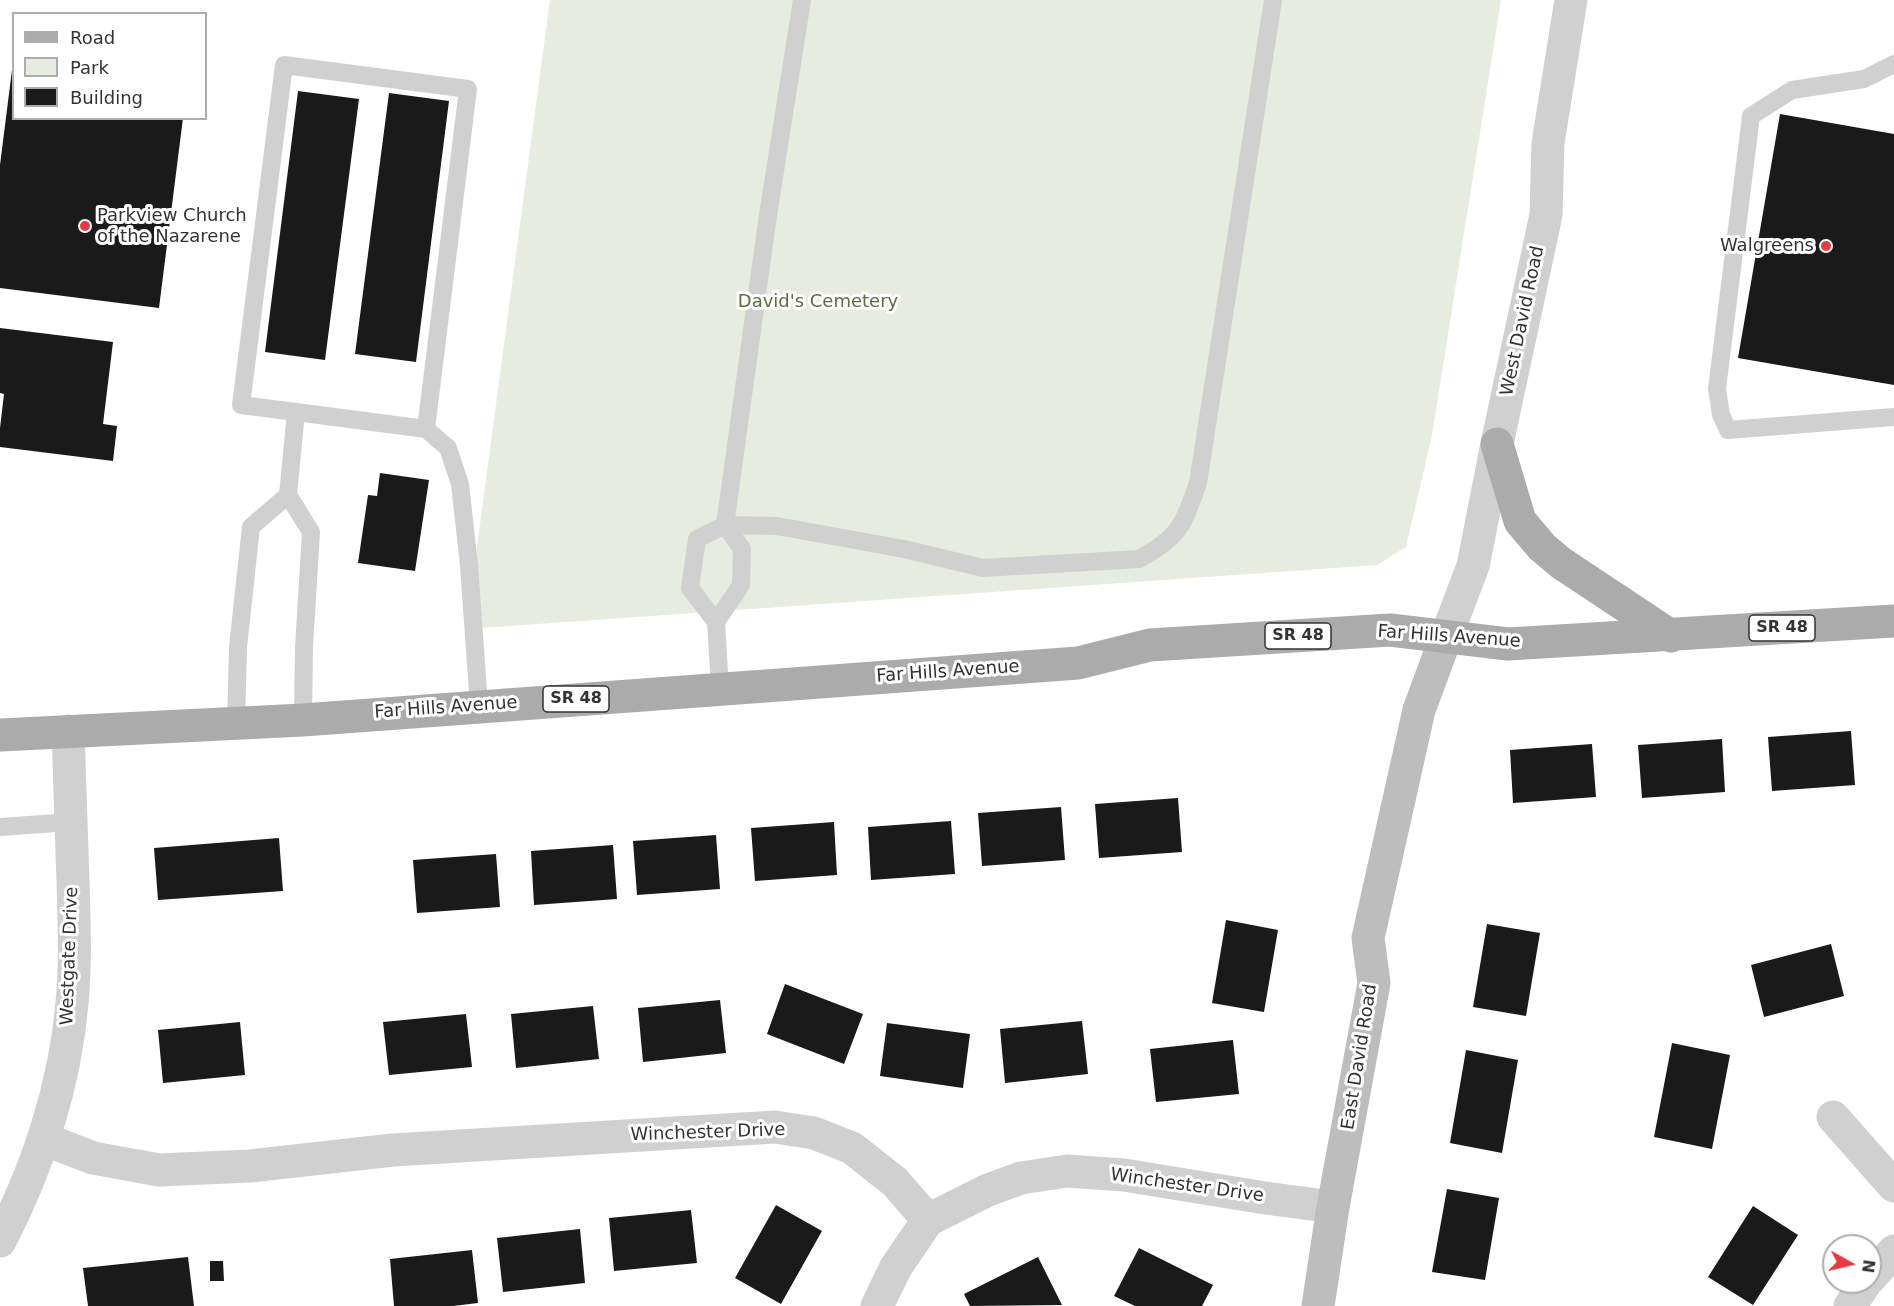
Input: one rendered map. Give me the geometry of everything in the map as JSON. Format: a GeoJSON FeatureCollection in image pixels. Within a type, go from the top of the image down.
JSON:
{"type":"FeatureCollection","features":[{"type":"Feature","properties":{"kind":"main road"},"geometry":{"type":"LineString","coordinates":[[1497,444],[1520,521],[1542,547],[1561,563],[1671,636]]}},
{"type":"Feature","properties":{"kind":"main road","name":"Far Hills Avenue"},"geometry":{"type":"LineString","coordinates":[[0,735],[303,720],[1078,663],[1150,645],[1390,630],[1508,644],[1894,621]]}},
{"type":"Feature","properties":{"kind":"street","name":"West David Road"},"geometry":{"type":"LineString","coordinates":[[1446,637],[1473,566],[1546,215],[1548,143],[1571,0]]}},
{"type":"Feature","properties":{"kind":"street","name":"East David Road"},"geometry":{"type":"LineString","coordinates":[[1318,1306],[1333,1207],[1374,983],[1368,938],[1419,710],[1446,637]]}},
{"type":"Feature","properties":{"kind":"street","name":"Westgate Drive"},"geometry":{"type":"LineString","coordinates":[[0,1241],[12,1218],[44,1139],[63,1063],[72,1004],[75,941],[68,731]]}},
{"type":"Feature","properties":{"kind":"street"},"geometry":{"type":"LineString","coordinates":[[1833,1117],[1894,1186]]}},
{"type":"Feature","properties":{"kind":"street","name":"Winchester Drive"},"geometry":{"type":"LineString","coordinates":[[44,1139],[93,1158],[159,1170],[250,1166],[393,1150],[775,1127],[814,1133],[852,1148],[895,1182],[928,1220],[988,1190],[1021,1178],[1067,1172],[1124,1175],[1333,1207]]}},
{"type":"Feature","properties":{"kind":"street"},"geometry":{"type":"LineString","coordinates":[[877,1306],[896,1267],[928,1220]]}},
{"type":"Feature","properties":{"kind":"street"},"geometry":{"type":"LineString","coordinates":[[1882,1264],[1894,1251]]}},
{"type":"Feature","properties":{"kind":"lane"},"geometry":{"type":"LineString","coordinates":[[716,622],[741,585],[742,549],[725,525],[768,215],[802,0]]}},
{"type":"Feature","properties":{"kind":"lane"},"geometry":{"type":"LineString","coordinates":[[720,688],[716,622],[690,588],[697,539],[725,525],[777,526],[904,549],[983,568],[1139,559],[1159,549],[1171,539],[1185,520],[1198,483],[1273,0]]}},
{"type":"Feature","properties":{"kind":"lane"},"geometry":{"type":"LineString","coordinates":[[426,429],[468,88],[284,65],[241,405],[426,429],[448,448],[460,484],[469,565],[479,706]]}},
{"type":"Feature","properties":{"kind":"lane"},"geometry":{"type":"LineString","coordinates":[[1893,65],[1864,79],[1792,90],[1751,116],[1717,389],[1721,415],[1728,430],[1894,417]]}},
{"type":"Feature","properties":{"kind":"lane"},"geometry":{"type":"LineString","coordinates":[[296,412],[288,495],[311,532],[304,647],[303,720]]}},
{"type":"Feature","properties":{"kind":"lane"},"geometry":{"type":"LineString","coordinates":[[236,723],[238,647],[251,527],[288,495]]}},
{"type":"Feature","properties":{"kind":"lane"},"geometry":{"type":"LineString","coordinates":[[0,827],[71,822]]}},
{"type":"Feature","properties":{"kind":"green space","name":"David's Cemetery"},"geometry":{"type":"Polygon","coordinates":[[[550,0],[1501,0],[1432,435],[1406,547],[1377,565],[466,629],[550,0]]]}},
{"type":"Feature","properties":{"kind":"building","name":"Parkview Church of the Nazarene"},"geometry":{"type":"Polygon","coordinates":[[[12,70],[12,120],[183,120],[159,308],[0,288],[0,165],[12,70]]]}},
{"type":"Feature","properties":{"kind":"building"},"geometry":{"type":"Polygon","coordinates":[[[298,91],[359,99],[325,360],[265,352],[298,91]]]}},
{"type":"Feature","properties":{"kind":"building"},"geometry":{"type":"Polygon","coordinates":[[[389,93],[449,101],[416,362],[355,354],[389,93]]]}},
{"type":"Feature","properties":{"kind":"building","name":"Walgreens"},"geometry":{"type":"Polygon","coordinates":[[[1780,114],[1894,134],[1894,385],[1738,358],[1780,114]]]}},
{"type":"Feature","properties":{"kind":"building"},"geometry":{"type":"Polygon","coordinates":[[[0,328],[113,342],[103,424],[117,426],[113,461],[0,447],[4,394],[0,393],[0,328]]]}},
{"type":"Feature","properties":{"kind":"building"},"geometry":{"type":"Polygon","coordinates":[[[380,473],[429,480],[415,571],[358,563],[368,495],[377,496],[380,473]]]}},
{"type":"Feature","properties":{"kind":"building"},"geometry":{"type":"Polygon","coordinates":[[[1851,731],[1855,785],[1772,791],[1768,737],[1851,731]]]}},
{"type":"Feature","properties":{"kind":"building"},"geometry":{"type":"Polygon","coordinates":[[[1722,739],[1725,792],[1642,798],[1638,745],[1722,739]]]}},
{"type":"Feature","properties":{"kind":"building"},"geometry":{"type":"Polygon","coordinates":[[[1592,744],[1596,797],[1513,803],[1510,750],[1592,744]]]}},
{"type":"Feature","properties":{"kind":"building"},"geometry":{"type":"Polygon","coordinates":[[[1178,798],[1182,852],[1099,858],[1095,804],[1178,798]]]}},
{"type":"Feature","properties":{"kind":"building"},"geometry":{"type":"Polygon","coordinates":[[[1061,807],[1065,860],[982,866],[978,813],[1061,807]]]}},
{"type":"Feature","properties":{"kind":"building"},"geometry":{"type":"Polygon","coordinates":[[[951,821],[955,874],[871,880],[868,827],[951,821]]]}},
{"type":"Feature","properties":{"kind":"building"},"geometry":{"type":"Polygon","coordinates":[[[834,822],[837,875],[755,881],[751,828],[834,822]]]}},
{"type":"Feature","properties":{"kind":"building"},"geometry":{"type":"Polygon","coordinates":[[[716,835],[720,889],[637,895],[633,841],[716,835]]]}},
{"type":"Feature","properties":{"kind":"building"},"geometry":{"type":"Polygon","coordinates":[[[279,838],[283,891],[158,900],[154,848],[279,838]]]}},
{"type":"Feature","properties":{"kind":"building"},"geometry":{"type":"Polygon","coordinates":[[[613,845],[617,899],[534,905],[531,851],[613,845]]]}},
{"type":"Feature","properties":{"kind":"building"},"geometry":{"type":"Polygon","coordinates":[[[496,854],[500,907],[417,913],[413,860],[496,854]]]}},
{"type":"Feature","properties":{"kind":"building"},"geometry":{"type":"Polygon","coordinates":[[[1226,920],[1278,930],[1264,1012],[1212,1003],[1226,920]]]}},
{"type":"Feature","properties":{"kind":"building"},"geometry":{"type":"Polygon","coordinates":[[[1487,924],[1540,933],[1526,1016],[1473,1007],[1487,924]]]}},
{"type":"Feature","properties":{"kind":"building"},"geometry":{"type":"Polygon","coordinates":[[[1831,944],[1844,996],[1764,1017],[1751,965],[1831,944]]]}},
{"type":"Feature","properties":{"kind":"building"},"geometry":{"type":"Polygon","coordinates":[[[785,984],[863,1014],[844,1064],[767,1034],[785,984]]]}},
{"type":"Feature","properties":{"kind":"building"},"geometry":{"type":"Polygon","coordinates":[[[720,1000],[726,1053],[643,1062],[638,1008],[720,1000]]]}},
{"type":"Feature","properties":{"kind":"building"},"geometry":{"type":"Polygon","coordinates":[[[593,1006],[599,1059],[516,1068],[511,1014],[593,1006]]]}},
{"type":"Feature","properties":{"kind":"building"},"geometry":{"type":"Polygon","coordinates":[[[466,1014],[472,1067],[389,1075],[383,1022],[466,1014]]]}},
{"type":"Feature","properties":{"kind":"building"},"geometry":{"type":"Polygon","coordinates":[[[1082,1021],[1088,1074],[1005,1083],[1000,1029],[1082,1021]]]}},
{"type":"Feature","properties":{"kind":"building"},"geometry":{"type":"Polygon","coordinates":[[[240,1022],[245,1075],[163,1083],[158,1030],[240,1022]]]}},
{"type":"Feature","properties":{"kind":"building"},"geometry":{"type":"Polygon","coordinates":[[[887,1023],[970,1034],[963,1088],[880,1076],[887,1023]]]}},
{"type":"Feature","properties":{"kind":"building"},"geometry":{"type":"Polygon","coordinates":[[[1233,1040],[1239,1094],[1156,1102],[1150,1049],[1233,1040]]]}},
{"type":"Feature","properties":{"kind":"building"},"geometry":{"type":"Polygon","coordinates":[[[1672,1043],[1730,1055],[1712,1149],[1654,1137],[1672,1043]]]}},
{"type":"Feature","properties":{"kind":"building"},"geometry":{"type":"Polygon","coordinates":[[[1466,1050],[1518,1060],[1502,1153],[1450,1143],[1466,1050]]]}},
{"type":"Feature","properties":{"kind":"building"},"geometry":{"type":"Polygon","coordinates":[[[1447,1189],[1499,1198],[1485,1280],[1432,1272],[1447,1189]]]}},
{"type":"Feature","properties":{"kind":"building"},"geometry":{"type":"Polygon","coordinates":[[[776,1205],[822,1231],[781,1304],[735,1278],[776,1205]]]}},
{"type":"Feature","properties":{"kind":"building"},"geometry":{"type":"Polygon","coordinates":[[[1753,1206],[1798,1235],[1753,1305],[1708,1277],[1753,1206]]]}},
{"type":"Feature","properties":{"kind":"building"},"geometry":{"type":"Polygon","coordinates":[[[691,1210],[697,1263],[614,1271],[609,1218],[691,1210]]]}},
{"type":"Feature","properties":{"kind":"building"},"geometry":{"type":"Polygon","coordinates":[[[580,1229],[585,1283],[503,1292],[497,1238],[580,1229]]]}},
{"type":"Feature","properties":{"kind":"building"},"geometry":{"type":"Polygon","coordinates":[[[1139,1248],[1213,1285],[1202,1306],[1135,1306],[1114,1296],[1139,1248]]]}},
{"type":"Feature","properties":{"kind":"building"},"geometry":{"type":"Polygon","coordinates":[[[472,1250],[478,1303],[453,1306],[394,1306],[390,1259],[472,1250]]]}},
{"type":"Feature","properties":{"kind":"building"},"geometry":{"type":"Polygon","coordinates":[[[188,1257],[194,1306],[88,1306],[83,1268],[188,1257]]]}},
{"type":"Feature","properties":{"kind":"building"},"geometry":{"type":"Polygon","coordinates":[[[1038,1257],[1062,1305],[970,1306],[964,1294],[1038,1257]]]}},
{"type":"Feature","properties":{"kind":"building"},"geometry":{"type":"Polygon","coordinates":[[[210,1261],[223,1261],[224,1281],[210,1281],[210,1261]]]}},
{"type":"Feature","properties":{"kind":"place","name":"Parkview Church of the Nazarene"},"geometry":{"type":"Point","coordinates":[85,226]}},
{"type":"Feature","properties":{"kind":"place","name":"Walgreens"},"geometry":{"type":"Point","coordinates":[1826,246]}}]}
